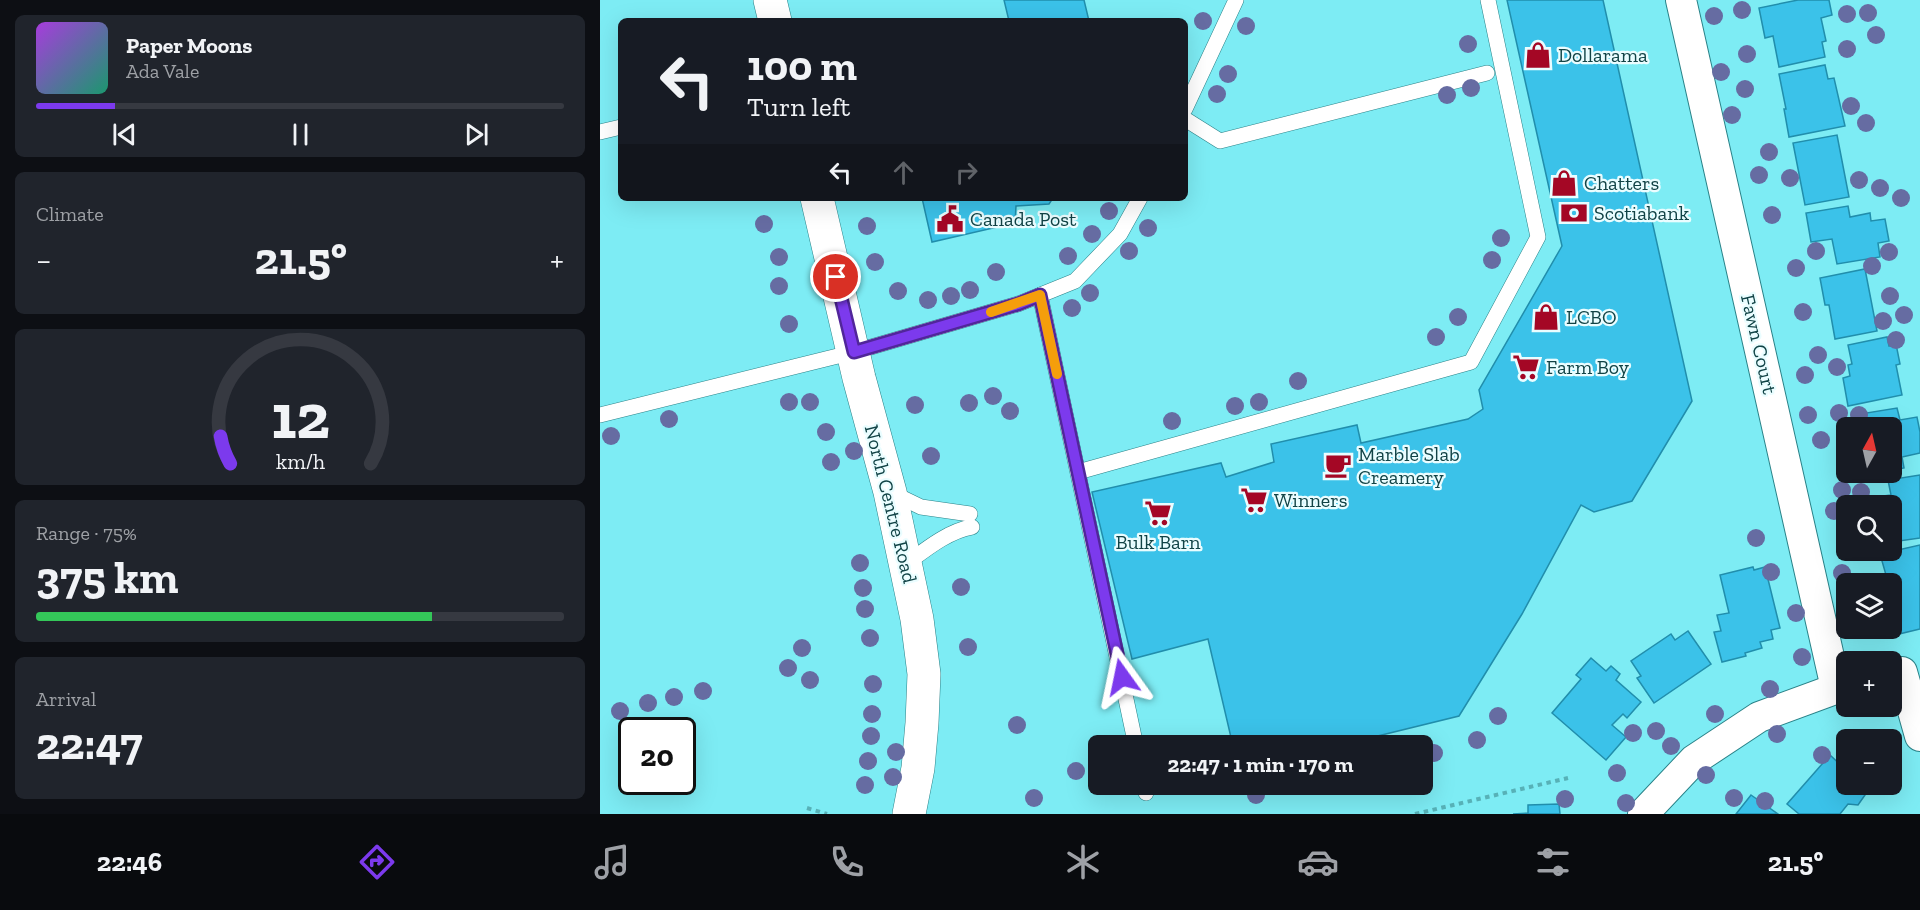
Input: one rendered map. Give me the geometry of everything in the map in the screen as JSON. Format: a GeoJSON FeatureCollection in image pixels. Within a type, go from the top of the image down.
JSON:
{"type":"FeatureCollection","features":[{"type":"Feature","properties":{"kind":"street"},"geometry":{"type":"LineString","coordinates":[[770,0],[774,18]]}},
{"type":"Feature","properties":{"kind":"street","name":"Fawn Court"},"geometry":{"type":"LineString","coordinates":[[1681,0],[1836,666]]}},
{"type":"Feature","properties":{"kind":"street","name":"North Centre Road"},"geometry":{"type":"LineString","coordinates":[[818,201],[890,492],[918,619],[924,674],[918,768],[909,814]]}},
{"type":"Feature","properties":{"kind":"street"},"geometry":{"type":"LineString","coordinates":[[1905,671],[1920,736]]}},
{"type":"Feature","properties":{"kind":"street"},"geometry":{"type":"LineString","coordinates":[[1643,814],[1694,759],[1759,717],[1836,689]]}},
{"type":"Feature","properties":{"kind":"lane"},"geometry":{"type":"LineString","coordinates":[[1188,103],[1236,0]]}},
{"type":"Feature","properties":{"kind":"lane"},"geometry":{"type":"LineString","coordinates":[[1078,472],[1471,362],[1538,237],[1488,0]]}},
{"type":"Feature","properties":{"kind":"lane"},"geometry":{"type":"LineString","coordinates":[[1188,121],[1220,141],[1487,73]]}},
{"type":"Feature","properties":{"kind":"lane"},"geometry":{"type":"LineString","coordinates":[[600,132],[618,128]]}},
{"type":"Feature","properties":{"kind":"lane"},"geometry":{"type":"LineString","coordinates":[[600,415],[854,352],[1018,304],[1075,281],[1120,234],[1138,201]]}},
{"type":"Feature","properties":{"kind":"lane"},"geometry":{"type":"LineString","coordinates":[[1040,295],[1134,735]]}},
{"type":"Feature","properties":{"kind":"lane"},"geometry":{"type":"LineString","coordinates":[[890,492],[921,507],[971,520],[906,564]]}},
{"type":"Feature","properties":{"kind":"path"},"geometry":{"type":"LineString","coordinates":[[1415,814],[1568,778]]}},
{"type":"Feature","properties":{"kind":"path"},"geometry":{"type":"LineString","coordinates":[[807,808],[827,814]]}},
{"type":"Feature","properties":{"kind":"building"},"geometry":{"type":"Polygon","coordinates":[[[1004,0],[1084,0],[1088,18],[1008,18],[1004,0]]]}},
{"type":"Feature","properties":{"kind":"building"},"geometry":{"type":"Polygon","coordinates":[[[1507,0],[1603,0],[1692,401],[1632,501],[1594,512],[1581,505],[1522,614],[1459,716],[1382,735],[1230,735],[1208,639],[1132,659],[1092,492],[1221,463],[1226,477],[1274,462],[1271,444],[1357,425],[1361,443],[1468,419],[1483,409],[1479,390],[1562,246],[1507,0]]]}},
{"type":"Feature","properties":{"kind":"building"},"geometry":{"type":"Polygon","coordinates":[[[1798,0],[1829,0],[1832,15],[1821,18],[1826,41],[1822,42],[1825,57],[1779,67],[1773,36],[1765,38],[1759,8],[1798,0]]]}},
{"type":"Feature","properties":{"kind":"building"},"geometry":{"type":"Polygon","coordinates":[[[1825,65],[1828,79],[1834,78],[1845,126],[1789,137],[1779,74],[1825,65]]]}},
{"type":"Feature","properties":{"kind":"building"},"geometry":{"type":"Polygon","coordinates":[[[1837,135],[1849,197],[1805,205],[1793,143],[1837,135]]]}},
{"type":"Feature","properties":{"kind":"building"},"geometry":{"type":"Polygon","coordinates":[[[923,201],[1051,201],[1049,204],[1016,206],[1015,223],[932,242],[923,201]]]}},
{"type":"Feature","properties":{"kind":"building"},"geometry":{"type":"Polygon","coordinates":[[[1848,206],[1850,217],[1870,213],[1871,221],[1885,219],[1889,241],[1878,243],[1880,257],[1837,264],[1832,239],[1811,242],[1806,213],[1848,206]]]}},
{"type":"Feature","properties":{"kind":"building"},"geometry":{"type":"Polygon","coordinates":[[[1865,269],[1877,331],[1835,339],[1829,305],[1825,305],[1820,278],[1865,269]]]}},
{"type":"Feature","properties":{"kind":"building"},"geometry":{"type":"Polygon","coordinates":[[[1887,337],[1889,346],[1896,344],[1900,364],[1896,365],[1902,395],[1848,406],[1843,378],[1850,376],[1848,365],[1852,364],[1848,345],[1887,337]]]}},
{"type":"Feature","properties":{"kind":"building"},"geometry":{"type":"Polygon","coordinates":[[[1897,408],[1899,417],[1861,417],[1860,414],[1897,408]]]}},
{"type":"Feature","properties":{"kind":"building"},"geometry":{"type":"Polygon","coordinates":[[[1917,417],[1920,453],[1902,457],[1902,420],[1917,417]]]}},
{"type":"Feature","properties":{"kind":"building"},"geometry":{"type":"Polygon","coordinates":[[[1920,475],[1920,538],[1902,541],[1902,495],[1891,495],[1889,483],[1902,483],[1902,478],[1920,475]]]}},
{"type":"Feature","properties":{"kind":"building"},"geometry":{"type":"Polygon","coordinates":[[[1920,545],[1920,629],[1902,633],[1902,573],[1885,573],[1882,561],[1902,561],[1902,549],[1920,545]]]}},
{"type":"Feature","properties":{"kind":"building"},"geometry":{"type":"Polygon","coordinates":[[[1753,567],[1754,570],[1765,567],[1780,628],[1771,630],[1773,639],[1760,642],[1762,648],[1745,653],[1746,656],[1722,662],[1714,632],[1721,631],[1717,615],[1729,613],[1720,575],[1753,567]]]}},
{"type":"Feature","properties":{"kind":"building"},"geometry":{"type":"Polygon","coordinates":[[[1688,631],[1711,664],[1654,703],[1637,678],[1641,676],[1631,661],[1671,634],[1675,640],[1688,631]]]}},
{"type":"Feature","properties":{"kind":"building"},"geometry":{"type":"Polygon","coordinates":[[[1591,658],[1606,671],[1611,666],[1620,674],[1616,680],[1641,702],[1627,718],[1623,714],[1612,725],[1626,737],[1606,760],[1552,713],[1581,679],[1576,675],[1591,658]]]}},
{"type":"Feature","properties":{"kind":"building"},"geometry":{"type":"Polygon","coordinates":[[[1830,755],[1836,761],[1836,795],[1865,795],[1858,805],[1848,804],[1840,814],[1799,814],[1787,804],[1830,755]]]}},
{"type":"Feature","properties":{"kind":"building"},"geometry":{"type":"Polygon","coordinates":[[[1751,795],[1778,814],[1736,814],[1751,795]]]}},
{"type":"Feature","properties":{"kind":"building"},"geometry":{"type":"Polygon","coordinates":[[[1559,804],[1560,814],[1513,814],[1528,813],[1528,805],[1559,804]]]}},
{"type":"Feature","properties":{"kind":"slow traffic"},"geometry":{"type":"LineString","coordinates":[[991,312],[1040,295],[1057,374]]}},
{"type":"Feature","properties":{"kind":"place","name":"Dollarama"},"geometry":{"type":"Point","coordinates":[1538,55]}},
{"type":"Feature","properties":{"kind":"place","name":"Chatters"},"geometry":{"type":"Point","coordinates":[1564,183]}},
{"type":"Feature","properties":{"kind":"place","name":"Scotiabank"},"geometry":{"type":"Point","coordinates":[1574,213]}},
{"type":"Feature","properties":{"kind":"place","name":"Canada Post"},"geometry":{"type":"Point","coordinates":[950,219]}},
{"type":"Feature","properties":{"kind":"place","name":"LCBO"},"geometry":{"type":"Point","coordinates":[1546,317]}},
{"type":"Feature","properties":{"kind":"place","name":"Farm Boy"},"geometry":{"type":"Point","coordinates":[1526,367]}},
{"type":"Feature","properties":{"kind":"place","name":"Marble Slab Creamery"},"geometry":{"type":"Point","coordinates":[1338,465]}},
{"type":"Feature","properties":{"kind":"place","name":"Winners"},"geometry":{"type":"Point","coordinates":[1254,500]}},
{"type":"Feature","properties":{"kind":"place","name":"Bulk Barn"},"geometry":{"type":"Point","coordinates":[1158,513]}},
{"type":"Feature","properties":{"kind":"route"},"geometry":{"type":"LineString","coordinates":[[836,277],[854,352],[1018,304],[1040,295],[1122,677]]}}]}
